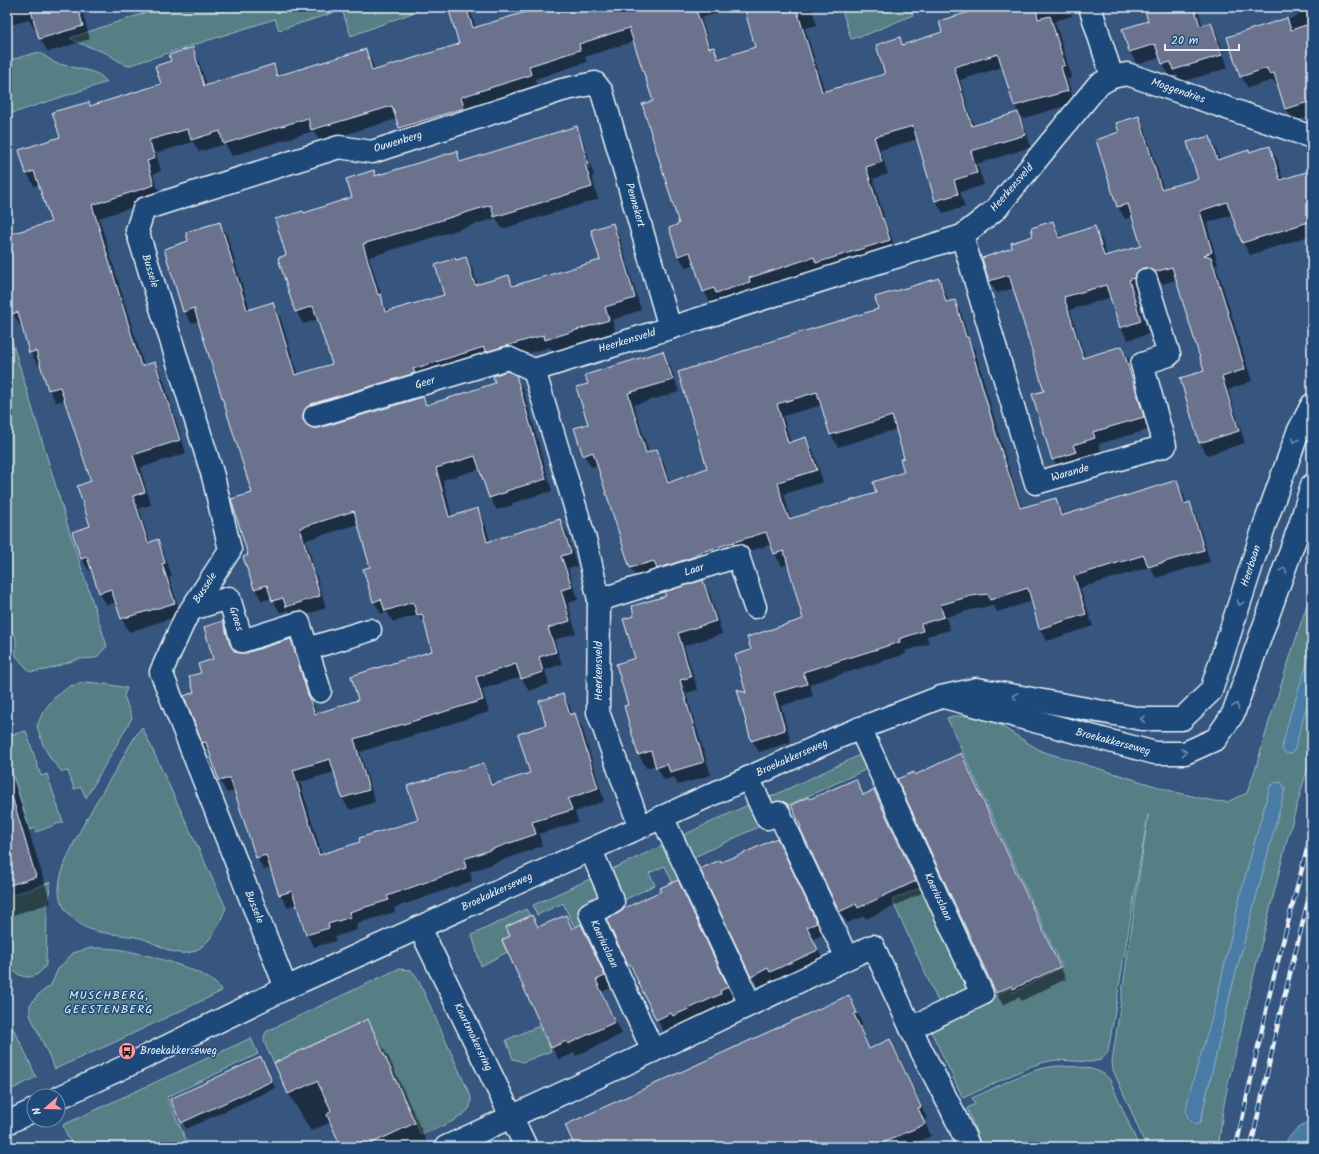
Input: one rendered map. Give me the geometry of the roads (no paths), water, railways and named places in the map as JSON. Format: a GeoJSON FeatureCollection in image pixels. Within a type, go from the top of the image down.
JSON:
{"type":"FeatureCollection","features":[{"type":"Feature","properties":{"kind":"street"},"geometry":{"type":"LineString","coordinates":[[1090,7],[1112,77]]}},
{"type":"Feature","properties":{"kind":"street","name":"Moggendries"},"geometry":{"type":"LineString","coordinates":[[1112,77],[1127,74],[1312,137]]}},
{"type":"Feature","properties":{"kind":"street","name":"Heerkensveld"},"geometry":{"type":"LineString","coordinates":[[640,827],[598,712],[599,600],[586,543],[534,370],[962,236],[996,209],[1098,85],[1112,77]]}},
{"type":"Feature","properties":{"kind":"street","name":"Ouwenberg"},"geometry":{"type":"LineString","coordinates":[[178,198],[339,147],[372,152],[562,90],[595,83]]}},
{"type":"Feature","properties":{"kind":"street","name":"Pennekert"},"geometry":{"type":"LineString","coordinates":[[595,83],[602,92],[670,328]]}},
{"type":"Feature","properties":{"kind":"street","name":"Bussele"},"geometry":{"type":"LineString","coordinates":[[178,198],[144,209],[137,230],[213,476],[230,550],[185,619],[161,672],[286,988]]}},
{"type":"Feature","properties":{"kind":"street","name":"Warande"},"geometry":{"type":"LineString","coordinates":[[962,236],[1036,483],[1165,446],[1142,364],[1169,355],[1146,280]]}},
{"type":"Feature","properties":{"kind":"street","name":"Geer"},"geometry":{"type":"LineString","coordinates":[[315,416],[508,358],[534,370]]}},
{"type":"Feature","properties":{"kind":"street","name":"Heerbaan"},"geometry":{"type":"LineString","coordinates":[[1182,719],[1211,691],[1265,524],[1298,432],[1312,405]]}},
{"type":"Feature","properties":{"kind":"street","name":"Broekakkerseweg"},"geometry":{"type":"LineString","coordinates":[[941,696],[1155,753],[1186,753],[1216,739],[1233,714],[1300,524],[1312,485]]}},
{"type":"Feature","properties":{"kind":"street","name":"Laar"},"geometry":{"type":"LineString","coordinates":[[599,600],[738,556],[755,607]]}},
{"type":"Feature","properties":{"kind":"street","name":"Groes"},"geometry":{"type":"LineString","coordinates":[[192,609],[230,598],[242,640],[300,623],[320,692]]}},
{"type":"Feature","properties":{"kind":"street"},"geometry":{"type":"LineString","coordinates":[[307,649],[370,630]]}},
{"type":"Feature","properties":{"kind":"street","name":"Broekakkerseweg"},"geometry":{"type":"LineString","coordinates":[[66,1094],[286,988],[860,728],[941,696],[977,689],[1142,719],[1182,719]]}},
{"type":"Feature","properties":{"kind":"street","name":"Kaeriuslaan"},"geometry":{"type":"LineString","coordinates":[[860,728],[982,994],[911,1028]]}},
{"type":"Feature","properties":{"kind":"street"},"geometry":{"type":"LineString","coordinates":[[748,778],[767,818],[779,813],[847,958]]}},
{"type":"Feature","properties":{"kind":"street"},"geometry":{"type":"LineString","coordinates":[[662,817],[750,1004]]}},
{"type":"Feature","properties":{"kind":"street","name":"Kaeriuslaan"},"geometry":{"type":"LineString","coordinates":[[591,850],[613,902],[590,913],[653,1051]]}},
{"type":"Feature","properties":{"kind":"street","name":"Kaartmakersring"},"geometry":{"type":"LineString","coordinates":[[420,928],[526,1147]]}},
{"type":"Feature","properties":{"kind":"street"},"geometry":{"type":"LineString","coordinates":[[446,1147],[653,1051],[873,946],[964,1145]]}},
{"type":"Feature","properties":{"kind":"street"},"geometry":{"type":"LineString","coordinates":[[7,1122],[26,1114]]}},
{"type":"Feature","properties":{"kind":"water"},"geometry":{"type":"Polygon","coordinates":[[[1312,649],[1312,687],[1295,748],[1292,753],[1287,754],[1283,751],[1282,747],[1290,715],[1312,649]]]}},
{"type":"Feature","properties":{"kind":"water"},"geometry":{"type":"Polygon","coordinates":[[[1281,782],[1285,789],[1232,987],[1200,1123],[1195,1125],[1188,1118],[1186,1111],[1189,1094],[1215,1007],[1241,892],[1270,786],[1281,782]]]}},
{"type":"Feature","properties":{"kind":"water"},"geometry":{"type":"Polygon","coordinates":[[[1312,1121],[1312,1139],[1298,1147],[1284,1147],[1291,1134],[1303,1125],[1312,1121]]]}},
{"type":"Feature","properties":{"kind":"railway"},"geometry":{"type":"LineString","coordinates":[[1236,1147],[1271,988],[1312,830]]}},
{"type":"Feature","properties":{"kind":"railway"},"geometry":{"type":"LineString","coordinates":[[1251,1147],[1280,1014],[1312,885]]}},
{"type":"Feature","properties":{"kind":"place","name":"Broekakkerseweg"},"geometry":{"type":"Point","coordinates":[127,1051]}},
{"type":"Feature","properties":{"kind":"district","name":"MUSCHBERG, GEESTENBERG"},"geometry":{"type":"Point","coordinates":[109,1002]}}]}
